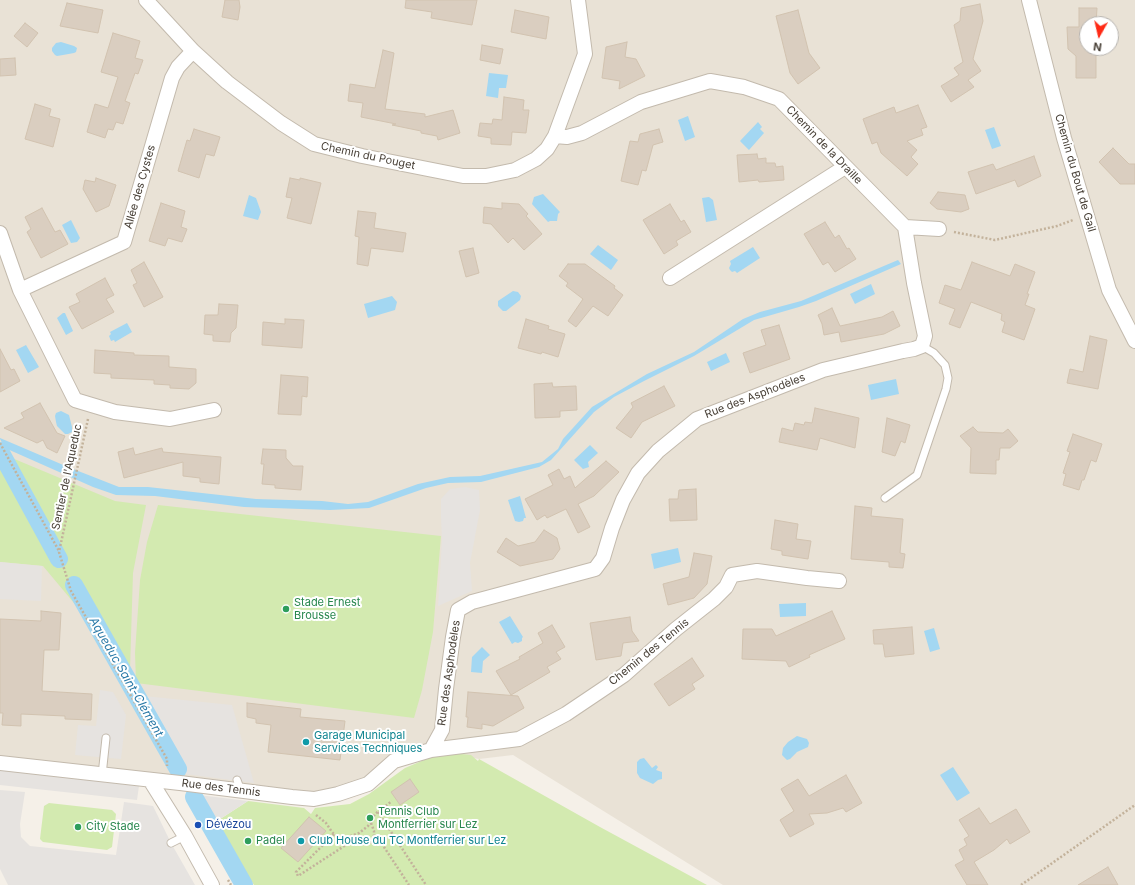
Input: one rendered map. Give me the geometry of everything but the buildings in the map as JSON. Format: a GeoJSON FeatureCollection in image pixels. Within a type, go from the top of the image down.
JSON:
{"type":"FeatureCollection","features":[{"type":"Feature","properties":{"kind":"street","name":"Chemin du Pouget"},"geometry":{"type":"LineString","coordinates":[[146,0],[193,51],[227,82],[281,123],[314,144],[331,149],[463,176],[486,176],[515,170],[536,159],[547,149],[555,136],[585,54],[578,0]]}},
{"type":"Feature","properties":{"kind":"street","name":"Chemin du Bout de Gail"},"geometry":{"type":"LineString","coordinates":[[1029,0],[1064,138],[1109,290],[1135,341]]}},
{"type":"Feature","properties":{"kind":"street","name":"Allée des Cystes"},"geometry":{"type":"LineString","coordinates":[[20,290],[124,242],[172,78],[178,67],[193,51]]}},
{"type":"Feature","properties":{"kind":"street","name":"Chemin de la Draille"},"geometry":{"type":"LineString","coordinates":[[555,136],[567,137],[582,133],[641,102],[710,81],[744,87],[779,99],[905,227]]}},
{"type":"Feature","properties":{"kind":"street"},"geometry":{"type":"LineString","coordinates":[[670,278],[846,167]]}},
{"type":"Feature","properties":{"kind":"street"},"geometry":{"type":"LineString","coordinates":[[922,346],[925,336],[914,283],[905,227],[939,229]]}},
{"type":"Feature","properties":{"kind":"street"},"geometry":{"type":"LineString","coordinates":[[0,233],[20,290],[75,400],[115,412],[170,419],[214,410]]}},
{"type":"Feature","properties":{"kind":"street","name":"Rue des Asphodèles"},"geometry":{"type":"LineString","coordinates":[[431,750],[442,730],[452,637],[458,610],[472,602],[595,569],[603,558],[612,528],[623,500],[638,473],[658,451],[697,419],[823,370],[903,351],[914,350],[922,346]]}},
{"type":"Feature","properties":{"kind":"street","name":"Chemin des Tennis"},"geometry":{"type":"LineString","coordinates":[[431,750],[519,739],[566,714],[624,675],[676,629],[714,599],[726,587],[732,575],[757,571],[839,581]]}},
{"type":"Feature","properties":{"kind":"street","name":"Rue des Tennis"},"geometry":{"type":"LineString","coordinates":[[0,763],[167,782],[239,786],[314,799],[338,794],[368,784],[394,761],[431,750]]}},
{"type":"Feature","properties":{"kind":"street"},"geometry":{"type":"LineString","coordinates":[[150,780],[185,836],[212,885]]}},
{"type":"Feature","properties":{"kind":"lane"},"geometry":{"type":"LineString","coordinates":[[885,498],[917,475],[946,389],[948,378],[945,365],[934,353],[922,346]]}},
{"type":"Feature","properties":{"kind":"lane"},"geometry":{"type":"LineString","coordinates":[[102,775],[106,738]]}},
{"type":"Feature","properties":{"kind":"lane"},"geometry":{"type":"LineString","coordinates":[[171,843],[185,836]]}},
{"type":"Feature","properties":{"kind":"path"},"geometry":{"type":"LineString","coordinates":[[939,229],[995,240],[1057,226],[1087,215]]}},
{"type":"Feature","properties":{"kind":"path","name":"Sentier de l'Aqueduc"},"geometry":{"type":"LineString","coordinates":[[59,552],[91,405]]}},
{"type":"Feature","properties":{"kind":"path","name":"Sentier de l'Aqueduc"},"geometry":{"type":"LineString","coordinates":[[0,443],[59,552],[70,591],[167,759],[167,782]]}},
{"type":"Feature","properties":{"kind":"path"},"geometry":{"type":"LineString","coordinates":[[305,798],[312,812],[326,823],[337,837],[348,837],[359,833],[368,826],[378,812],[392,801]]}},
{"type":"Feature","properties":{"kind":"path"},"geometry":{"type":"LineString","coordinates":[[1021,885],[1135,804]]}},
{"type":"Feature","properties":{"kind":"path"},"geometry":{"type":"LineString","coordinates":[[378,812],[426,885]]}},
{"type":"Feature","properties":{"kind":"path"},"geometry":{"type":"LineString","coordinates":[[371,822],[374,831],[374,843]]}},
{"type":"Feature","properties":{"kind":"path"},"geometry":{"type":"LineString","coordinates":[[334,834],[296,872],[298,876],[352,841],[382,844],[409,885]]}},
{"type":"Feature","properties":{"kind":"path"},"geometry":{"type":"LineString","coordinates":[[227,878],[231,885]]}},
{"type":"Feature","properties":{"kind":"shaded area"},"geometry":{"type":"Polygon","coordinates":[[[0,0],[1135,0],[1135,885],[723,885],[513,755],[479,759],[431,750],[338,794],[0,763],[0,0]]]}},
{"type":"Feature","properties":{"kind":"shaded area"},"geometry":{"type":"Polygon","coordinates":[[[465,487],[479,490],[480,510],[470,563],[472,591],[438,606],[442,541],[441,499],[450,489],[465,487]]]}},
{"type":"Feature","properties":{"kind":"shaded area"},"geometry":{"type":"Polygon","coordinates":[[[0,562],[42,566],[41,601],[0,599],[0,562]]]}},
{"type":"Feature","properties":{"kind":"shaded area"},"geometry":{"type":"Polygon","coordinates":[[[100,690],[113,692],[126,715],[121,759],[75,755],[78,725],[96,726],[100,690]]]}},
{"type":"Feature","properties":{"kind":"shaded area"},"geometry":{"type":"Polygon","coordinates":[[[144,696],[232,705],[254,783],[185,774],[144,696]]]}},
{"type":"Feature","properties":{"kind":"shaded area"},"geometry":{"type":"Polygon","coordinates":[[[0,770],[139,786],[137,800],[0,785],[0,770]]]}},
{"type":"Feature","properties":{"kind":"shaded area"},"geometry":{"type":"Polygon","coordinates":[[[0,790],[25,792],[20,824],[21,837],[30,846],[116,855],[124,802],[153,806],[171,843],[195,885],[8,885],[0,869],[0,790]]]}},
{"type":"Feature","properties":{"kind":"shaded area"},"geometry":{"type":"Polygon","coordinates":[[[199,795],[248,801],[214,823],[199,795]]]}},
{"type":"Feature","properties":{"kind":"green space"},"geometry":{"type":"Polygon","coordinates":[[[0,453],[115,501],[146,505],[133,573],[130,670],[43,566],[0,562],[0,453]]]}},
{"type":"Feature","properties":{"kind":"green space","name":"Stade Ernest Brousse"},"geometry":{"type":"Polygon","coordinates":[[[158,505],[441,536],[433,632],[422,690],[414,718],[136,683],[135,653],[140,580],[147,542],[158,505]]]}},
{"type":"Feature","properties":{"kind":"green space","name":"Tennis Club Montferrier sur Lez"},"geometry":{"type":"Polygon","coordinates":[[[443,752],[471,755],[478,761],[479,759],[707,885],[254,885],[214,823],[248,801],[304,808],[311,814],[315,808],[350,804],[369,794],[405,768],[443,752]]]}},
{"type":"Feature","properties":{"kind":"green space","name":"City Stade"},"geometry":{"type":"Polygon","coordinates":[[[49,803],[112,810],[116,814],[112,847],[107,850],[43,842],[40,839],[44,806],[49,803]]]}},
{"type":"Feature","properties":{"kind":"water"},"geometry":{"type":"Polygon","coordinates":[[[61,42],[77,48],[76,52],[57,56],[55,55],[52,48],[56,43],[61,42]]]}},
{"type":"Feature","properties":{"kind":"water"},"geometry":{"type":"Polygon","coordinates":[[[489,73],[508,75],[506,88],[499,88],[498,98],[486,96],[489,73]]]}},
{"type":"Feature","properties":{"kind":"water"},"geometry":{"type":"Polygon","coordinates":[[[688,116],[695,137],[685,141],[678,120],[688,116]]]}},
{"type":"Feature","properties":{"kind":"water"},"geometry":{"type":"Polygon","coordinates":[[[758,122],[762,127],[760,129],[764,133],[749,150],[740,141],[758,122]]]}},
{"type":"Feature","properties":{"kind":"water"},"geometry":{"type":"Polygon","coordinates":[[[994,127],[1001,146],[992,149],[985,130],[994,127]]]}},
{"type":"Feature","properties":{"kind":"water"},"geometry":{"type":"Polygon","coordinates":[[[543,194],[560,212],[558,214],[557,221],[548,222],[532,204],[534,197],[543,194]]]}},
{"type":"Feature","properties":{"kind":"water"},"geometry":{"type":"Polygon","coordinates":[[[249,195],[256,198],[261,212],[258,220],[243,216],[249,195]]]}},
{"type":"Feature","properties":{"kind":"water"},"geometry":{"type":"Polygon","coordinates":[[[709,197],[713,200],[717,220],[706,222],[702,198],[709,197]]]}},
{"type":"Feature","properties":{"kind":"water"},"geometry":{"type":"Polygon","coordinates":[[[71,220],[80,238],[77,242],[71,243],[62,225],[71,220]]]}},
{"type":"Feature","properties":{"kind":"water"},"geometry":{"type":"Polygon","coordinates":[[[598,245],[618,260],[611,270],[590,254],[598,245]]]}},
{"type":"Feature","properties":{"kind":"water"},"geometry":{"type":"Polygon","coordinates":[[[753,247],[760,258],[737,273],[735,271],[732,272],[729,268],[731,264],[730,261],[753,247]]]}},
{"type":"Feature","properties":{"kind":"water"},"geometry":{"type":"Polygon","coordinates":[[[898,260],[901,264],[816,301],[754,320],[694,356],[614,397],[594,412],[551,460],[539,467],[481,482],[448,483],[426,488],[369,508],[330,510],[244,507],[155,496],[116,495],[93,487],[5,448],[0,439],[119,487],[148,487],[256,499],[322,501],[348,504],[368,502],[418,484],[450,477],[480,476],[542,462],[558,449],[563,439],[592,407],[647,374],[694,352],[743,319],[760,312],[801,301],[898,260]]]}},
{"type":"Feature","properties":{"kind":"water"},"geometry":{"type":"Polygon","coordinates":[[[871,284],[875,294],[855,304],[850,294],[871,284]]]}},
{"type":"Feature","properties":{"kind":"water"},"geometry":{"type":"Polygon","coordinates":[[[513,291],[518,292],[521,296],[520,300],[506,311],[503,311],[498,306],[498,301],[513,291]]]}},
{"type":"Feature","properties":{"kind":"water"},"geometry":{"type":"Polygon","coordinates":[[[392,296],[397,302],[395,310],[368,318],[364,304],[392,296]]]}},
{"type":"Feature","properties":{"kind":"water"},"geometry":{"type":"Polygon","coordinates":[[[65,313],[73,331],[66,335],[57,318],[65,313]]]}},
{"type":"Feature","properties":{"kind":"water"},"geometry":{"type":"Polygon","coordinates":[[[127,323],[132,332],[115,342],[114,340],[111,341],[109,336],[111,334],[110,332],[127,323]]]}},
{"type":"Feature","properties":{"kind":"water"},"geometry":{"type":"Polygon","coordinates":[[[26,345],[39,367],[28,373],[16,350],[26,345]]]}},
{"type":"Feature","properties":{"kind":"water"},"geometry":{"type":"Polygon","coordinates":[[[726,353],[730,362],[711,371],[707,362],[726,353]]]}},
{"type":"Feature","properties":{"kind":"water"},"geometry":{"type":"Polygon","coordinates":[[[896,379],[899,394],[871,400],[868,385],[896,379]]]}},
{"type":"Feature","properties":{"kind":"water"},"geometry":{"type":"Polygon","coordinates":[[[61,411],[69,415],[72,432],[68,434],[65,434],[57,426],[55,416],[56,413],[61,411]]]}},
{"type":"Feature","properties":{"kind":"water"},"geometry":{"type":"Polygon","coordinates":[[[590,445],[598,453],[588,462],[589,467],[583,469],[574,460],[590,445]]]}},
{"type":"Feature","properties":{"kind":"water"},"geometry":{"type":"Polygon","coordinates":[[[520,496],[526,518],[519,522],[515,521],[508,500],[520,496]]]}},
{"type":"Feature","properties":{"kind":"water"},"geometry":{"type":"Polygon","coordinates":[[[678,548],[681,562],[654,569],[651,554],[678,548]]]}},
{"type":"Feature","properties":{"kind":"water"},"geometry":{"type":"Polygon","coordinates":[[[806,603],[806,616],[780,617],[779,604],[806,603]]]}},
{"type":"Feature","properties":{"kind":"water"},"geometry":{"type":"Polygon","coordinates":[[[510,616],[523,637],[522,641],[518,643],[515,642],[512,644],[499,622],[510,616]]]}},
{"type":"Feature","properties":{"kind":"water"},"geometry":{"type":"Polygon","coordinates":[[[934,628],[940,649],[930,652],[924,631],[934,628]]]}},
{"type":"Feature","properties":{"kind":"water"},"geometry":{"type":"Polygon","coordinates":[[[482,647],[490,655],[483,661],[482,673],[471,672],[472,657],[482,647]]]}},
{"type":"Feature","properties":{"kind":"water"},"geometry":{"type":"Polygon","coordinates":[[[797,736],[807,739],[809,743],[808,747],[797,752],[787,760],[782,755],[783,748],[788,742],[797,736]]]}},
{"type":"Feature","properties":{"kind":"water"},"geometry":{"type":"Polygon","coordinates":[[[644,758],[652,768],[656,765],[658,767],[656,770],[662,772],[662,779],[653,784],[640,778],[637,773],[637,762],[644,758]]]}},
{"type":"Feature","properties":{"kind":"water"},"geometry":{"type":"Polygon","coordinates":[[[953,767],[970,793],[957,801],[940,775],[953,767]]]}},
{"type":"Feature","properties":{"kind":"waterway","name":"Aqueduc Saint-Clément"},"geometry":{"type":"LineString","coordinates":[[0,451],[59,559]]}},
{"type":"Feature","properties":{"kind":"waterway","name":"Aqueduc Saint-Clément"},"geometry":{"type":"LineString","coordinates":[[74,585],[178,769]]}},
{"type":"Feature","properties":{"kind":"waterway","name":"Aqueduc Saint-Clément"},"geometry":{"type":"LineString","coordinates":[[194,797],[244,885]]}},
{"type":"Feature","properties":{"kind":"place","name":"Stade Ernest Brousse"},"geometry":{"type":"Point","coordinates":[286,609]}},
{"type":"Feature","properties":{"kind":"place","name":"Garage Municipal Services Techniques"},"geometry":{"type":"Point","coordinates":[306,742]}},
{"type":"Feature","properties":{"kind":"place","name":"Tennis Club Montferrier sur Lez"},"geometry":{"type":"Point","coordinates":[370,818]}},
{"type":"Feature","properties":{"kind":"place","name":"Dévézou"},"geometry":{"type":"Point","coordinates":[198,825]}},
{"type":"Feature","properties":{"kind":"place","name":"City Stade"},"geometry":{"type":"Point","coordinates":[78,827]}},
{"type":"Feature","properties":{"kind":"place","name":"Padel"},"geometry":{"type":"Point","coordinates":[248,841]}},
{"type":"Feature","properties":{"kind":"place","name":"Club House du TC Montferrier sur Lez"},"geometry":{"type":"Point","coordinates":[301,841]}}]}
